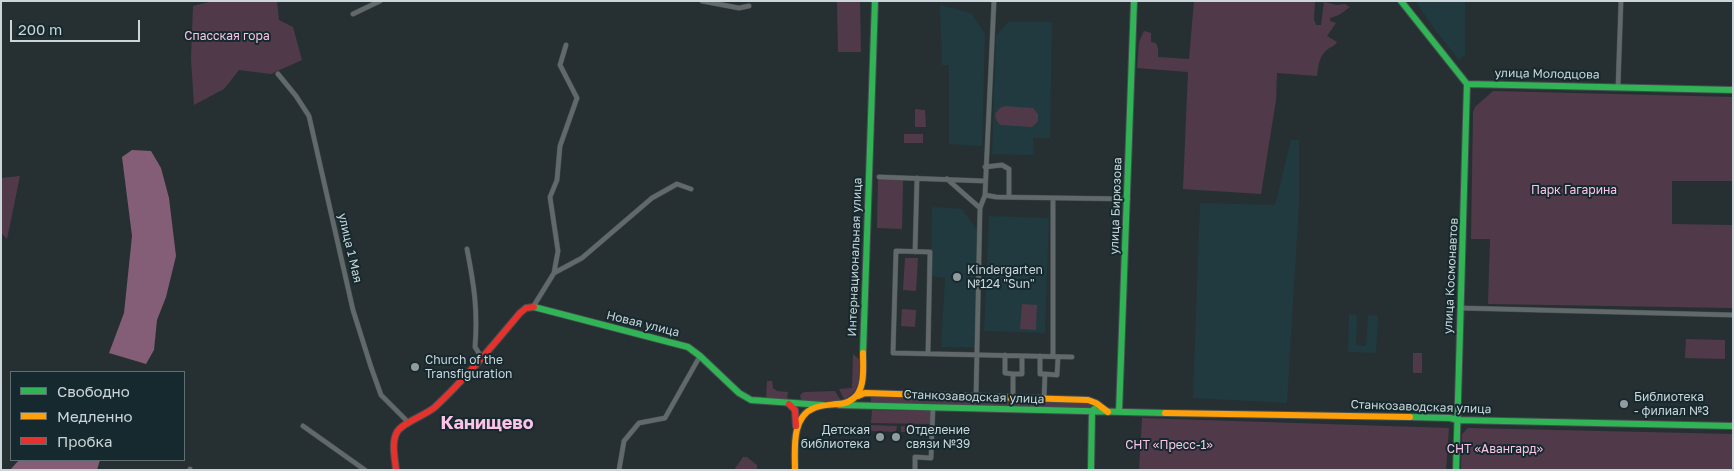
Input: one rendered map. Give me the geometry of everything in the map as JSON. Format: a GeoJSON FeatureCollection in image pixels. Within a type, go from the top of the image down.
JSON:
{"type":"FeatureCollection","features":[{"type":"Feature","properties":{"kind":"street"},"geometry":{"type":"LineString","coordinates":[[353,14],[380,1]]}},
{"type":"Feature","properties":{"kind":"street"},"geometry":{"type":"LineString","coordinates":[[702,1],[739,8],[749,6]]}},
{"type":"Feature","properties":{"kind":"street","name":"Интернациональная улица"},"geometry":{"type":"LineString","coordinates":[[857,396],[862,383],[875,1]]}},
{"type":"Feature","properties":{"kind":"street"},"geometry":{"type":"LineString","coordinates":[[976,397],[980,208],[986,181],[985,167],[994,1]]}},
{"type":"Feature","properties":{"kind":"street","name":"улица Бирюзова"},"geometry":{"type":"LineString","coordinates":[[1119,412],[1134,1]]}},
{"type":"Feature","properties":{"kind":"street"},"geometry":{"type":"LineString","coordinates":[[1401,1],[1467,84]]}},
{"type":"Feature","properties":{"kind":"street"},"geometry":{"type":"LineString","coordinates":[[1618,87],[1620,1]]}},
{"type":"Feature","properties":{"kind":"street"},"geometry":{"type":"LineString","coordinates":[[396,470],[394,438],[401,427],[428,413],[449,394],[520,313],[526,308],[533,307],[554,274],[558,251],[550,197],[557,180],[560,146],[577,98],[560,65],[566,45]]}},
{"type":"Feature","properties":{"kind":"street","name":"улица 1 Мая"},"geometry":{"type":"LineString","coordinates":[[278,74],[309,116],[353,310],[381,395],[409,423]]}},
{"type":"Feature","properties":{"kind":"street","name":"улица Молодцова"},"geometry":{"type":"LineString","coordinates":[[1467,84],[1733,90]]}},
{"type":"Feature","properties":{"kind":"street","name":"улица Космонавтов"},"geometry":{"type":"LineString","coordinates":[[1456,470],[1460,308],[1465,207],[1467,84]]}},
{"type":"Feature","properties":{"kind":"street"},"geometry":{"type":"LineString","coordinates":[[985,167],[1002,165],[1009,169],[1009,197]]}},
{"type":"Feature","properties":{"kind":"street"},"geometry":{"type":"LineString","coordinates":[[879,177],[986,181]]}},
{"type":"Feature","properties":{"kind":"street"},"geometry":{"type":"LineString","coordinates":[[915,252],[917,178]]}},
{"type":"Feature","properties":{"kind":"street"},"geometry":{"type":"LineString","coordinates":[[947,179],[980,208]]}},
{"type":"Feature","properties":{"kind":"street"},"geometry":{"type":"LineString","coordinates":[[554,274],[582,258],[652,198],[678,184],[691,189]]}},
{"type":"Feature","properties":{"kind":"street"},"geometry":{"type":"LineString","coordinates":[[984,195],[1128,199]]}},
{"type":"Feature","properties":{"kind":"street"},"geometry":{"type":"LineString","coordinates":[[1040,356],[1040,374],[1057,374],[1055,357],[1053,198]]}},
{"type":"Feature","properties":{"kind":"street"},"geometry":{"type":"LineString","coordinates":[[467,249],[476,296],[477,326],[475,347],[482,358]]}},
{"type":"Feature","properties":{"kind":"street"},"geometry":{"type":"LineString","coordinates":[[928,353],[930,252],[896,251],[893,352],[1055,357],[1072,357]]}},
{"type":"Feature","properties":{"kind":"street","name":"Новая улица"},"geometry":{"type":"LineString","coordinates":[[533,307],[688,346],[747,399],[823,405]]}},
{"type":"Feature","properties":{"kind":"street"},"geometry":{"type":"LineString","coordinates":[[1460,308],[1733,315]]}},
{"type":"Feature","properties":{"kind":"street"},"geometry":{"type":"LineString","coordinates":[[1005,355],[1005,373],[1013,374],[1022,374],[1022,356]]}},
{"type":"Feature","properties":{"kind":"street"},"geometry":{"type":"LineString","coordinates":[[619,470],[624,441],[639,423],[665,418],[700,356]]}},
{"type":"Feature","properties":{"kind":"street"},"geometry":{"type":"LineString","coordinates":[[1013,374],[1013,398]]}},
{"type":"Feature","properties":{"kind":"street"},"geometry":{"type":"LineString","coordinates":[[1044,399],[1045,374]]}},
{"type":"Feature","properties":{"kind":"street"},"geometry":{"type":"LineString","coordinates":[[862,383],[865,390],[871,393]]}},
{"type":"Feature","properties":{"kind":"street","name":"Станкозаводская улица"},"geometry":{"type":"LineString","coordinates":[[857,396],[871,393],[1094,402]]}},
{"type":"Feature","properties":{"kind":"street"},"geometry":{"type":"LineString","coordinates":[[796,437],[799,422],[808,410],[823,405],[839,405],[852,401],[857,396]]}},
{"type":"Feature","properties":{"kind":"street"},"geometry":{"type":"LineString","coordinates":[[857,396],[857,402],[863,406]]}},
{"type":"Feature","properties":{"kind":"street"},"geometry":{"type":"LineString","coordinates":[[1091,470],[1092,411],[1095,406],[1094,402]]}},
{"type":"Feature","properties":{"kind":"street"},"geometry":{"type":"LineString","coordinates":[[1094,402],[1108,412]]}},
{"type":"Feature","properties":{"kind":"street"},"geometry":{"type":"LineString","coordinates":[[788,403],[794,408],[796,413],[794,470]]}},
{"type":"Feature","properties":{"kind":"street","name":"Станкозаводская улица"},"geometry":{"type":"LineString","coordinates":[[839,405],[1733,426]]}},
{"type":"Feature","properties":{"kind":"street"},"geometry":{"type":"LineString","coordinates":[[915,470],[915,457],[931,458],[933,407]]}},
{"type":"Feature","properties":{"kind":"street"},"geometry":{"type":"LineString","coordinates":[[303,426],[361,469]]}},
{"type":"Feature","properties":{"kind":"shaded area"},"geometry":{"type":"Polygon","coordinates":[[[1415,1],[1465,1],[1465,55],[1459,60],[1436,31],[1415,1]]]}},
{"type":"Feature","properties":{"kind":"shaded area"},"geometry":{"type":"Polygon","coordinates":[[[940,5],[971,13],[985,34],[982,146],[949,144],[949,65],[942,65],[940,5]]]}},
{"type":"Feature","properties":{"kind":"shaded area"},"geometry":{"type":"Polygon","coordinates":[[[1008,22],[1052,22],[1050,138],[1033,138],[1034,155],[992,154],[996,36],[1008,22]]]}},
{"type":"Feature","properties":{"kind":"shaded area"},"geometry":{"type":"Polygon","coordinates":[[[1291,140],[1299,140],[1299,202],[1287,403],[1193,398],[1200,203],[1275,205],[1291,140]]]}},
{"type":"Feature","properties":{"kind":"shaded area"},"geometry":{"type":"Polygon","coordinates":[[[132,150],[151,151],[161,168],[169,198],[176,256],[166,297],[157,320],[154,350],[146,364],[109,353],[124,313],[132,236],[122,157],[132,150]]]}},
{"type":"Feature","properties":{"kind":"shaded area","name":"Kindergarten №124 \"Sun\""},"geometry":{"type":"Polygon","coordinates":[[[932,207],[962,209],[979,233],[974,347],[941,347],[945,278],[931,276],[932,207]]]}},
{"type":"Feature","properties":{"kind":"shaded area"},"geometry":{"type":"Polygon","coordinates":[[[989,216],[1049,218],[1045,333],[984,331],[989,216]]]}},
{"type":"Feature","properties":{"kind":"shaded area"},"geometry":{"type":"Polygon","coordinates":[[[1349,314],[1357,315],[1356,345],[1366,346],[1368,315],[1378,316],[1376,353],[1348,352],[1349,314]]]}},
{"type":"Feature","properties":{"kind":"shaded area"},"geometry":{"type":"Polygon","coordinates":[[[18,461],[100,461],[97,470],[10,470],[18,461]]]}},
{"type":"Feature","properties":{"kind":"green space","name":"Спасская гора"},"geometry":{"type":"Polygon","coordinates":[[[213,1],[277,1],[279,20],[293,27],[302,60],[271,74],[239,70],[224,89],[194,105],[191,59],[193,6],[213,1]]]}},
{"type":"Feature","properties":{"kind":"green space"},"geometry":{"type":"Polygon","coordinates":[[[837,1],[860,1],[861,52],[838,52],[837,1]]]}},
{"type":"Feature","properties":{"kind":"green space"},"geometry":{"type":"Polygon","coordinates":[[[1194,1],[1315,1],[1314,19],[1316,25],[1321,25],[1324,2],[1337,5],[1345,4],[1350,7],[1339,15],[1330,18],[1330,21],[1336,23],[1327,36],[1337,42],[1323,54],[1317,76],[1277,73],[1276,100],[1261,194],[1183,189],[1188,72],[1137,68],[1139,42],[1144,31],[1151,33],[1151,42],[1156,43],[1158,48],[1158,57],[1189,59],[1194,1]]]}},
{"type":"Feature","properties":{"kind":"green space","name":"Парк Гагарина"},"geometry":{"type":"Polygon","coordinates":[[[1493,91],[1733,97],[1733,181],[1672,181],[1672,224],[1733,225],[1733,308],[1488,304],[1490,239],[1471,239],[1473,112],[1475,107],[1493,91]]]}},
{"type":"Feature","properties":{"kind":"green space"},"geometry":{"type":"Polygon","coordinates":[[[1005,106],[1033,108],[1038,114],[1038,121],[1032,127],[1000,125],[995,114],[1000,108],[1005,106]]]}},
{"type":"Feature","properties":{"kind":"green space"},"geometry":{"type":"Polygon","coordinates":[[[915,109],[925,110],[926,127],[915,127],[915,109]]]}},
{"type":"Feature","properties":{"kind":"green space"},"geometry":{"type":"Polygon","coordinates":[[[904,134],[923,134],[923,143],[904,143],[904,134]]]}},
{"type":"Feature","properties":{"kind":"green space"},"geometry":{"type":"Polygon","coordinates":[[[20,176],[7,239],[1,233],[1,178],[20,176]]]}},
{"type":"Feature","properties":{"kind":"green space"},"geometry":{"type":"Polygon","coordinates":[[[878,179],[903,180],[902,229],[877,228],[878,179]]]}},
{"type":"Feature","properties":{"kind":"green space"},"geometry":{"type":"Polygon","coordinates":[[[905,258],[918,258],[916,291],[903,290],[905,258]]]}},
{"type":"Feature","properties":{"kind":"green space"},"geometry":{"type":"Polygon","coordinates":[[[1022,304],[1037,305],[1036,330],[1020,329],[1022,304]]]}},
{"type":"Feature","properties":{"kind":"green space"},"geometry":{"type":"Polygon","coordinates":[[[902,309],[916,310],[915,327],[901,326],[902,309]]]}},
{"type":"Feature","properties":{"kind":"green space"},"geometry":{"type":"Polygon","coordinates":[[[1686,339],[1725,340],[1725,359],[1685,358],[1686,339]]]}},
{"type":"Feature","properties":{"kind":"green space"},"geometry":{"type":"Polygon","coordinates":[[[1413,353],[1422,353],[1422,373],[1413,373],[1413,353]]]}},
{"type":"Feature","properties":{"kind":"green space"},"geometry":{"type":"Polygon","coordinates":[[[853,354],[859,359],[858,383],[854,392],[844,399],[839,389],[852,388],[853,354]]]}},
{"type":"Feature","properties":{"kind":"green space"},"geometry":{"type":"Polygon","coordinates":[[[767,381],[772,381],[773,388],[777,391],[788,392],[787,400],[766,399],[767,381]]]}},
{"type":"Feature","properties":{"kind":"green space"},"geometry":{"type":"Polygon","coordinates":[[[835,391],[841,401],[802,401],[800,396],[805,392],[835,391]]]}},
{"type":"Feature","properties":{"kind":"green space"},"geometry":{"type":"Polygon","coordinates":[[[871,396],[1092,403],[1092,409],[871,404],[871,396]]]}},
{"type":"Feature","properties":{"kind":"green space"},"geometry":{"type":"Polygon","coordinates":[[[872,410],[930,411],[930,424],[871,423],[872,410]]]}},
{"type":"Feature","properties":{"kind":"green space","name":"СНТ «Пресс-1»"},"geometry":{"type":"Polygon","coordinates":[[[1142,418],[1449,428],[1446,470],[1139,470],[1142,418]]]}},
{"type":"Feature","properties":{"kind":"green space"},"geometry":{"type":"Polygon","coordinates":[[[871,425],[897,426],[896,432],[871,431],[871,425]]]}},
{"type":"Feature","properties":{"kind":"green space"},"geometry":{"type":"Polygon","coordinates":[[[901,426],[922,427],[922,432],[901,432],[901,426]]]}},
{"type":"Feature","properties":{"kind":"green space","name":"СНТ «Авангард»"},"geometry":{"type":"Polygon","coordinates":[[[1468,428],[1733,434],[1733,470],[1461,470],[1462,434],[1468,428]]]}},
{"type":"Feature","properties":{"kind":"green space"},"geometry":{"type":"Polygon","coordinates":[[[743,457],[747,457],[757,465],[757,470],[734,470],[743,457]]]}},
{"type":"Feature","properties":{"kind":"traffic: fast"},"geometry":{"type":"LineString","coordinates":[[863,353],[875,1]]}},
{"type":"Feature","properties":{"kind":"traffic: fast"},"geometry":{"type":"LineString","coordinates":[[1119,412],[1134,1]]}},
{"type":"Feature","properties":{"kind":"traffic: fast"},"geometry":{"type":"LineString","coordinates":[[1401,1],[1467,84],[1733,90]]}},
{"type":"Feature","properties":{"kind":"traffic: fast"},"geometry":{"type":"LineString","coordinates":[[1456,470],[1467,84]]}},
{"type":"Feature","properties":{"kind":"traffic: fast"},"geometry":{"type":"LineString","coordinates":[[534,307],[688,347],[739,393],[751,400],[823,405]]}},
{"type":"Feature","properties":{"kind":"traffic: fast"},"geometry":{"type":"LineString","coordinates":[[839,405],[1165,413]]}},
{"type":"Feature","properties":{"kind":"traffic: fast"},"geometry":{"type":"LineString","coordinates":[[1091,470],[1092,411],[1094,409]]}},
{"type":"Feature","properties":{"kind":"traffic: fast"},"geometry":{"type":"LineString","coordinates":[[1410,417],[1458,420],[1733,426]]}},
{"type":"Feature","properties":{"kind":"traffic: slow"},"geometry":{"type":"LineString","coordinates":[[795,470],[796,435],[801,419],[814,408],[845,403],[857,395],[860,391],[862,380],[863,353]]}},
{"type":"Feature","properties":{"kind":"traffic: slow"},"geometry":{"type":"LineString","coordinates":[[858,396],[865,393],[1088,400],[1096,403],[1108,412]]}},
{"type":"Feature","properties":{"kind":"traffic: slow"},"geometry":{"type":"LineString","coordinates":[[1165,413],[1410,417]]}},
{"type":"Feature","properties":{"kind":"traffic: jam"},"geometry":{"type":"LineString","coordinates":[[396,470],[394,441],[397,432],[409,422],[435,407],[468,373],[520,313],[526,308],[534,307]]}},
{"type":"Feature","properties":{"kind":"traffic: jam"},"geometry":{"type":"LineString","coordinates":[[789,404],[795,410],[796,426]]}},
{"type":"Feature","properties":{"kind":"place","name":"Kindergarten №124 \"Sun\""},"geometry":{"type":"Point","coordinates":[957,277]}},
{"type":"Feature","properties":{"kind":"place","name":"Church of the Transfiguration"},"geometry":{"type":"Point","coordinates":[415,367]}},
{"type":"Feature","properties":{"kind":"place","name":"Библиотека - филиал №3"},"geometry":{"type":"Point","coordinates":[1624,404]}},
{"type":"Feature","properties":{"kind":"place","name":"Детская библиотека"},"geometry":{"type":"Point","coordinates":[880,437]}},
{"type":"Feature","properties":{"kind":"place","name":"Отделение связи №39"},"geometry":{"type":"Point","coordinates":[896,437]}},
{"type":"Feature","properties":{"kind":"district","name":"Канищево"},"geometry":{"type":"Point","coordinates":[487,423]}}]}
